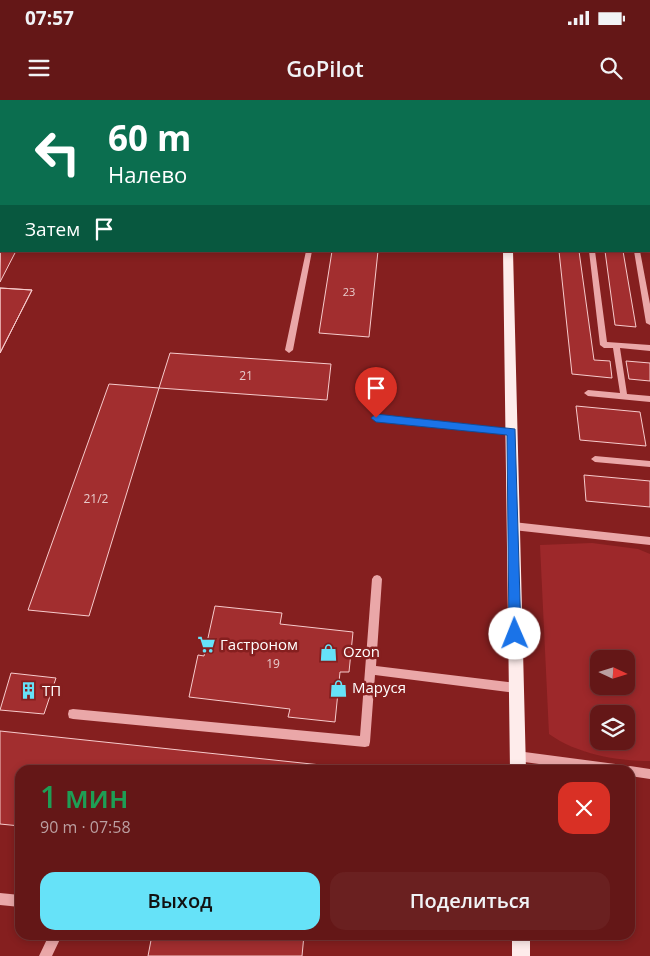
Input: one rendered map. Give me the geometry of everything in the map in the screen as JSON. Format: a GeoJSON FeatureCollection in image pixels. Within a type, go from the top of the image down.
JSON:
{"type":"FeatureCollection","features":[{"type":"Feature","properties":{"kind":"main road"},"geometry":{"type":"LineString","coordinates":[[508,252],[518,765]]}},
{"type":"Feature","properties":{"kind":"main road"},"geometry":{"type":"LineString","coordinates":[[521,940],[521,956]]}},
{"type":"Feature","properties":{"kind":"lane"},"geometry":{"type":"LineString","coordinates":[[289,350],[309,252]]}},
{"type":"Feature","properties":{"kind":"lane"},"geometry":{"type":"LineString","coordinates":[[592,252],[604,344],[650,348]]}},
{"type":"Feature","properties":{"kind":"lane"},"geometry":{"type":"LineString","coordinates":[[637,252],[650,323]]}},
{"type":"Feature","properties":{"kind":"lane"},"geometry":{"type":"LineString","coordinates":[[616,346],[624,397]]}},
{"type":"Feature","properties":{"kind":"lane"},"geometry":{"type":"LineString","coordinates":[[588,393],[650,401]]}},
{"type":"Feature","properties":{"kind":"lane"},"geometry":{"type":"LineString","coordinates":[[376,418],[512,432]]}},
{"type":"Feature","properties":{"kind":"lane"},"geometry":{"type":"LineString","coordinates":[[595,459],[650,464]]}},
{"type":"Feature","properties":{"kind":"lane"},"geometry":{"type":"LineString","coordinates":[[513,526],[650,541]]}},
{"type":"Feature","properties":{"kind":"lane"},"geometry":{"type":"LineString","coordinates":[[73,714],[364,742],[377,579]]}},
{"type":"Feature","properties":{"kind":"lane"},"geometry":{"type":"LineString","coordinates":[[370,670],[516,688]]}},
{"type":"Feature","properties":{"kind":"lane"},"geometry":{"type":"LineString","coordinates":[[517,756],[585,765]]}},
{"type":"Feature","properties":{"kind":"lane"},"geometry":{"type":"LineString","coordinates":[[635,772],[650,774]]}},
{"type":"Feature","properties":{"kind":"lane"},"geometry":{"type":"LineString","coordinates":[[0,898],[15,900]]}},
{"type":"Feature","properties":{"kind":"lane"},"geometry":{"type":"LineString","coordinates":[[45,956],[53,940]]}},
{"type":"Feature","properties":{"kind":"shaded area"},"geometry":{"type":"Polygon","coordinates":[[[592,543],[638,549],[650,554],[650,761],[624,760],[597,755],[572,747],[549,734],[540,545],[592,543]]]}},
{"type":"Feature","properties":{"kind":"building"},"geometry":{"type":"Polygon","coordinates":[[[0,252],[15,252],[0,282],[0,252]]]}},
{"type":"Feature","properties":{"kind":"building"},"geometry":{"type":"Polygon","coordinates":[[[332,252],[378,252],[369,337],[319,333],[332,252]]]}},
{"type":"Feature","properties":{"kind":"building"},"geometry":{"type":"Polygon","coordinates":[[[559,252],[579,252],[594,360],[610,361],[612,378],[572,374],[559,252]]]}},
{"type":"Feature","properties":{"kind":"building"},"geometry":{"type":"Polygon","coordinates":[[[605,252],[623,252],[636,327],[615,325],[605,252]]]}},
{"type":"Feature","properties":{"kind":"building"},"geometry":{"type":"Polygon","coordinates":[[[0,288],[32,290],[0,353],[0,288]]]}},
{"type":"Feature","properties":{"kind":"building"},"geometry":{"type":"Polygon","coordinates":[[[0,288],[32,290],[0,353],[0,288]]]}},
{"type":"Feature","properties":{"kind":"building"},"geometry":{"type":"Polygon","coordinates":[[[170,353],[331,364],[327,400],[159,388],[170,353]]]}},
{"type":"Feature","properties":{"kind":"building"},"geometry":{"type":"Polygon","coordinates":[[[626,361],[650,363],[650,381],[629,379],[626,361]]]}},
{"type":"Feature","properties":{"kind":"building"},"geometry":{"type":"Polygon","coordinates":[[[109,384],[159,388],[89,616],[28,610],[109,384]]]}},
{"type":"Feature","properties":{"kind":"building"},"geometry":{"type":"Polygon","coordinates":[[[576,406],[640,412],[646,446],[580,440],[576,406]]]}},
{"type":"Feature","properties":{"kind":"building"},"geometry":{"type":"Polygon","coordinates":[[[584,475],[650,481],[650,507],[586,501],[584,475]]]}},
{"type":"Feature","properties":{"kind":"building"},"geometry":{"type":"Polygon","coordinates":[[[215,606],[282,613],[280,624],[353,632],[349,672],[340,672],[335,722],[288,717],[290,709],[189,697],[198,655],[204,656],[215,606]]]}},
{"type":"Feature","properties":{"kind":"building","name":"ТП"},"geometry":{"type":"Polygon","coordinates":[[[11,673],[56,678],[44,714],[0,710],[11,673]]]}},
{"type":"Feature","properties":{"kind":"building"},"geometry":{"type":"Polygon","coordinates":[[[0,731],[321,765],[15,765],[15,826],[0,824],[0,731]]]}},
{"type":"Feature","properties":{"kind":"building"},"geometry":{"type":"Polygon","coordinates":[[[151,940],[304,940],[302,956],[148,956],[151,940]]]}},
{"type":"Feature","properties":{"kind":"place","name":"Гастроном"},"geometry":{"type":"Point","coordinates":[206,645]}},
{"type":"Feature","properties":{"kind":"place","name":"Ozon"},"geometry":{"type":"Point","coordinates":[329,652]}},
{"type":"Feature","properties":{"kind":"place","name":"Маруся"},"geometry":{"type":"Point","coordinates":[338,688]}},
{"type":"Feature","properties":{"kind":"place","name":"ТП"},"geometry":{"type":"Point","coordinates":[28,691]}},
{"type":"Feature","properties":{"kind":"route"},"geometry":{"type":"LineString","coordinates":[[376,418],[512,432],[515,634]]}}]}
